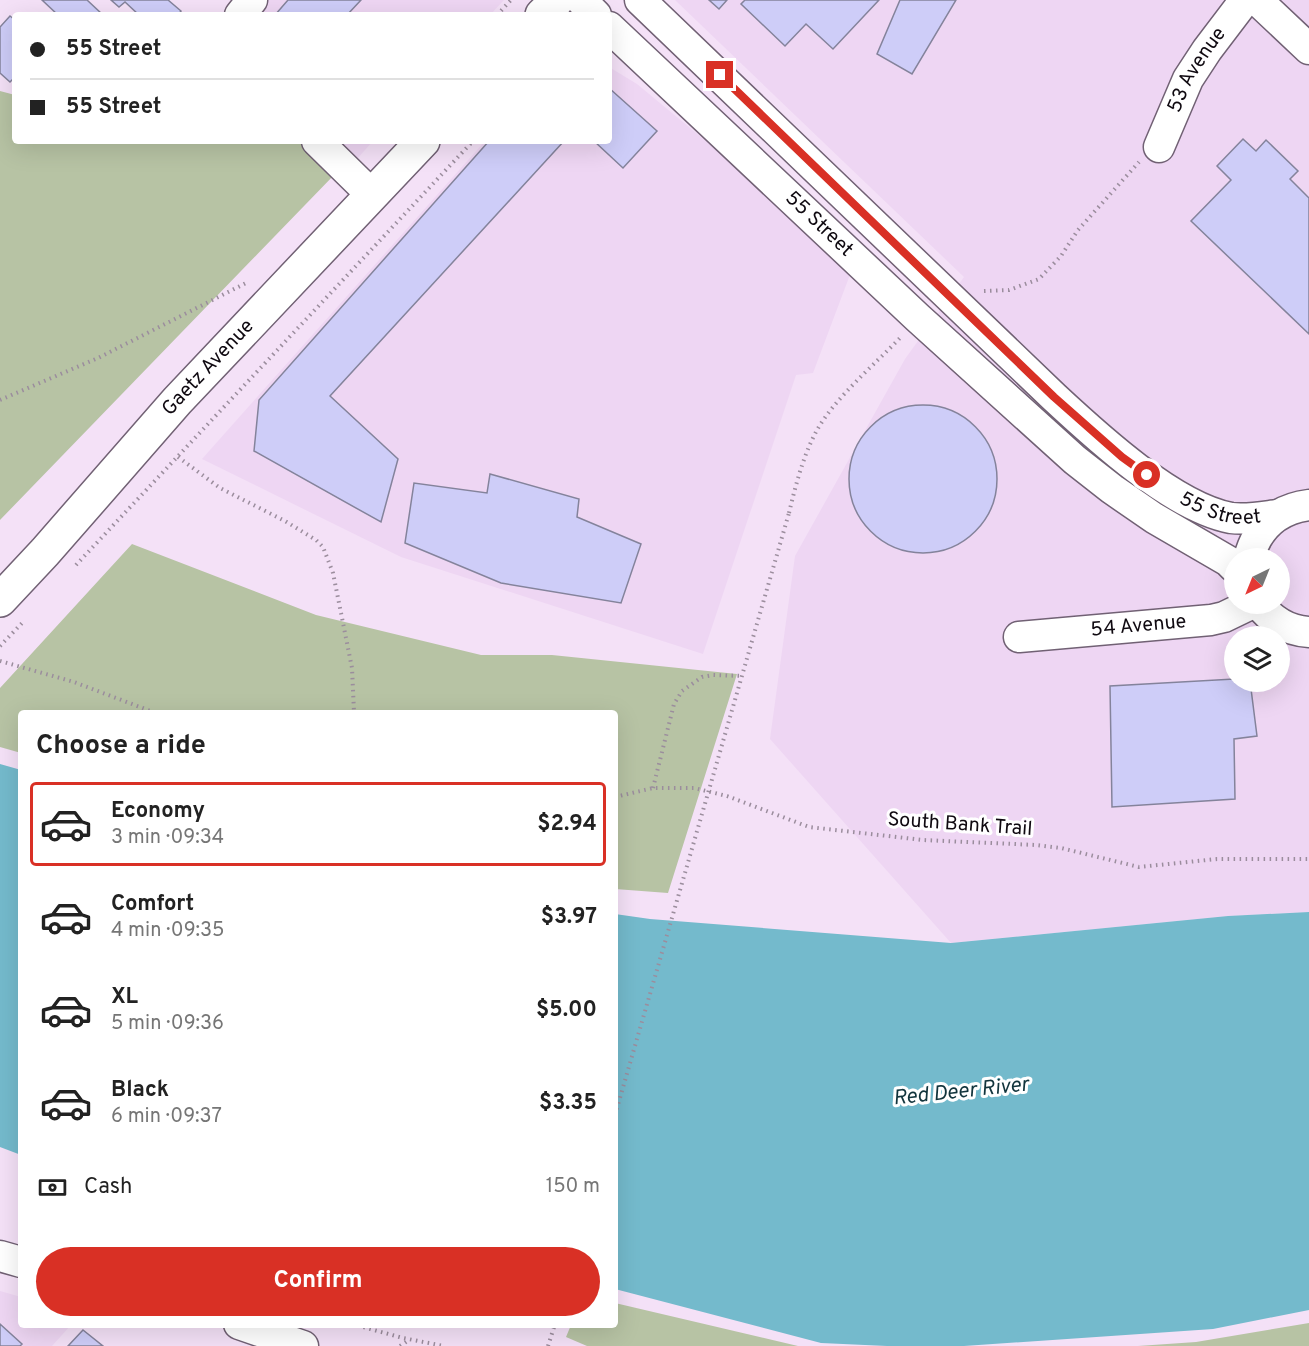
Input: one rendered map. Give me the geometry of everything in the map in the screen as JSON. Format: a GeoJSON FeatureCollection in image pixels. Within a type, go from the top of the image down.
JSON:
{"type":"FeatureCollection","features":[{"type":"Feature","properties":{"kind":"main road"},"geometry":{"type":"LineString","coordinates":[[545,12],[556,0]]}},
{"type":"Feature","properties":{"kind":"main road","name":"Gaetz Avenue"},"geometry":{"type":"LineString","coordinates":[[0,600],[177,401],[420,144]]}},
{"type":"Feature","properties":{"kind":"street"},"geometry":{"type":"LineString","coordinates":[[242,12],[252,0]]}},
{"type":"Feature","properties":{"kind":"street"},"geometry":{"type":"LineString","coordinates":[[580,0],[593,12]]}},
{"type":"Feature","properties":{"kind":"street","name":"55 Street"},"geometry":{"type":"LineString","coordinates":[[640,0],[1045,388],[1122,457],[1170,490],[1220,515],[1251,519],[1277,515],[1295,507],[1309,505]]}},
{"type":"Feature","properties":{"kind":"street","name":"53 Avenue"},"geometry":{"type":"LineString","coordinates":[[1159,147],[1188,79],[1245,0]]}},
{"type":"Feature","properties":{"kind":"street"},"geometry":{"type":"LineString","coordinates":[[1257,0],[1309,49]]}},
{"type":"Feature","properties":{"kind":"street","name":"55 Street"},"geometry":{"type":"LineString","coordinates":[[612,30],[901,302],[1075,460],[1154,518],[1224,559]]}},
{"type":"Feature","properties":{"kind":"street"},"geometry":{"type":"LineString","coordinates":[[320,144],[372,195]]}},
{"type":"Feature","properties":{"kind":"street"},"geometry":{"type":"LineString","coordinates":[[1252,548],[1263,527],[1277,515]]}},
{"type":"Feature","properties":{"kind":"street","name":"54 Avenue"},"geometry":{"type":"LineString","coordinates":[[1019,637],[1211,620],[1228,614]]}},
{"type":"Feature","properties":{"kind":"street"},"geometry":{"type":"LineString","coordinates":[[1267,614],[1286,628],[1309,632]]}},
{"type":"Feature","properties":{"kind":"street"},"geometry":{"type":"LineString","coordinates":[[0,1256],[18,1261]]}},
{"type":"Feature","properties":{"kind":"street"},"geometry":{"type":"LineString","coordinates":[[251,1328],[303,1346]]}},
{"type":"Feature","properties":{"kind":"path"},"geometry":{"type":"LineString","coordinates":[[500,12],[511,0]]}},
{"type":"Feature","properties":{"kind":"path"},"geometry":{"type":"LineString","coordinates":[[79,562],[470,144]]}},
{"type":"Feature","properties":{"kind":"path"},"geometry":{"type":"LineString","coordinates":[[981,290],[997,292],[1009,290],[1039,279],[1050,269],[1078,230],[1134,166],[1159,147]]}},
{"type":"Feature","properties":{"kind":"path"},"geometry":{"type":"LineString","coordinates":[[0,400],[98,358],[250,281]]}},
{"type":"Feature","properties":{"kind":"path"},"geometry":{"type":"LineString","coordinates":[[618,1105],[743,676],[800,471],[818,429],[840,400],[907,330]]}},
{"type":"Feature","properties":{"kind":"path"},"geometry":{"type":"LineString","coordinates":[[178,457],[220,488],[285,521],[316,540],[323,547],[333,573],[352,668],[354,710]]}},
{"type":"Feature","properties":{"kind":"path"},"geometry":{"type":"LineString","coordinates":[[0,661],[74,682],[148,710]]}},
{"type":"Feature","properties":{"kind":"path"},"geometry":{"type":"LineString","coordinates":[[652,788],[674,704],[682,691],[702,677],[743,676]]}},
{"type":"Feature","properties":{"kind":"path","name":"South Bank Trail"},"geometry":{"type":"LineString","coordinates":[[618,796],[652,788],[694,788],[711,791],[809,827],[923,840],[1061,848],[1139,867],[1217,859],[1309,859]]}},
{"type":"Feature","properties":{"kind":"path"},"geometry":{"type":"LineString","coordinates":[[366,1328],[409,1340],[444,1346]]}},
{"type":"Feature","properties":{"kind":"path"},"geometry":{"type":"LineString","coordinates":[[548,1346],[554,1328]]}},
{"type":"Feature","properties":{"kind":"path"},"geometry":{"type":"LineString","coordinates":[[400,1346],[409,1340]]}},
{"type":"Feature","properties":{"kind":"shaded area"},"geometry":{"type":"Polygon","coordinates":[[[265,0],[504,0],[493,12],[254,12],[265,0]]]}},
{"type":"Feature","properties":{"kind":"shaded area"},"geometry":{"type":"Polygon","coordinates":[[[675,0],[1309,0],[1309,912],[1228,916],[951,943],[770,739],[795,556],[905,359],[964,277],[675,0]]]}},
{"type":"Feature","properties":{"kind":"shaded area"},"geometry":{"type":"Polygon","coordinates":[[[612,69],[637,84],[854,264],[813,373],[796,375],[703,654],[401,557],[202,459],[482,144],[612,144],[612,69]]]}},
{"type":"Feature","properties":{"kind":"shaded area"},"geometry":{"type":"Polygon","coordinates":[[[305,144],[370,144],[357,159],[335,174],[305,144]]]}},
{"type":"Feature","properties":{"kind":"shaded area"},"geometry":{"type":"Polygon","coordinates":[[[0,1291],[18,1296],[18,1328],[68,1328],[52,1346],[0,1346],[0,1291]]]}},
{"type":"Feature","properties":{"kind":"green space"},"geometry":{"type":"Polygon","coordinates":[[[0,91],[12,94],[12,144],[305,144],[335,174],[0,520],[0,91]]]}},
{"type":"Feature","properties":{"kind":"green space"},"geometry":{"type":"Polygon","coordinates":[[[132,544],[316,615],[481,655],[552,655],[737,674],[668,893],[618,889],[618,710],[18,710],[18,752],[0,747],[0,688],[132,544]]]}},
{"type":"Feature","properties":{"kind":"green space"},"geometry":{"type":"Polygon","coordinates":[[[618,1304],[798,1346],[587,1346],[566,1337],[570,1328],[618,1328],[618,1304]]]}},
{"type":"Feature","properties":{"kind":"green space"},"geometry":{"type":"Polygon","coordinates":[[[1309,1323],[1309,1346],[1138,1346],[1196,1342],[1309,1323]]]}},
{"type":"Feature","properties":{"kind":"water"},"geometry":{"type":"Polygon","coordinates":[[[0,764],[18,769],[18,1154],[0,1147],[0,764]]]}},
{"type":"Feature","properties":{"kind":"water","name":"Red Deer River"},"geometry":{"type":"Polygon","coordinates":[[[1309,912],[1309,1310],[1213,1329],[964,1346],[887,1346],[821,1343],[618,1290],[618,914],[650,919],[951,943],[1228,916],[1309,912]]]}},
{"type":"Feature","properties":{"kind":"building"},"geometry":{"type":"Polygon","coordinates":[[[42,0],[87,0],[100,12],[55,12],[42,0]]]}},
{"type":"Feature","properties":{"kind":"building"},"geometry":{"type":"Polygon","coordinates":[[[111,0],[168,0],[181,11],[136,12],[125,2],[119,7],[111,0]]]}},
{"type":"Feature","properties":{"kind":"building"},"geometry":{"type":"Polygon","coordinates":[[[288,0],[361,0],[350,12],[278,12],[288,0]]]}},
{"type":"Feature","properties":{"kind":"building"},"geometry":{"type":"Polygon","coordinates":[[[709,0],[727,0],[719,9],[709,0]]]}},
{"type":"Feature","properties":{"kind":"building"},"geometry":{"type":"Polygon","coordinates":[[[745,0],[879,0],[833,49],[806,24],[785,46],[741,4],[745,0]]]}},
{"type":"Feature","properties":{"kind":"building"},"geometry":{"type":"Polygon","coordinates":[[[900,0],[956,0],[912,74],[877,54],[900,0]]]}},
{"type":"Feature","properties":{"kind":"building"},"geometry":{"type":"Polygon","coordinates":[[[10,16],[12,18],[12,80],[10,82],[0,73],[0,27],[10,16]]]}},
{"type":"Feature","properties":{"kind":"building"},"geometry":{"type":"Polygon","coordinates":[[[612,91],[657,131],[623,168],[597,144],[612,144],[612,91]]]}},
{"type":"Feature","properties":{"kind":"building"},"geometry":{"type":"Polygon","coordinates":[[[1243,139],[1256,151],[1266,140],[1298,171],[1290,179],[1309,198],[1309,334],[1191,221],[1231,180],[1217,166],[1243,139]]]}},
{"type":"Feature","properties":{"kind":"building"},"geometry":{"type":"Polygon","coordinates":[[[486,144],[561,144],[330,396],[398,459],[381,522],[254,451],[259,400],[486,144]]]}},
{"type":"Feature","properties":{"kind":"building"},"geometry":{"type":"Polygon","coordinates":[[[923,405],[951,411],[975,427],[991,451],[997,479],[991,507],[975,531],[951,547],[923,553],[895,547],[871,531],[855,507],[849,479],[855,451],[871,427],[895,411],[923,405]]]}},
{"type":"Feature","properties":{"kind":"building"},"geometry":{"type":"Polygon","coordinates":[[[490,474],[579,499],[577,517],[641,544],[621,603],[501,583],[405,543],[414,483],[487,493],[490,474]]]}},
{"type":"Feature","properties":{"kind":"building"},"geometry":{"type":"Polygon","coordinates":[[[1224,680],[1224,692],[1251,692],[1257,736],[1234,739],[1235,799],[1112,807],[1110,686],[1224,680]]]}},
{"type":"Feature","properties":{"kind":"building"},"geometry":{"type":"Polygon","coordinates":[[[0,1324],[22,1344],[20,1346],[0,1346],[0,1324]]]}},
{"type":"Feature","properties":{"kind":"building"},"geometry":{"type":"Polygon","coordinates":[[[83,1330],[103,1346],[68,1346],[83,1330]]]}},
{"type":"Feature","properties":{"kind":"route"},"geometry":{"type":"LineString","coordinates":[[720,75],[1087,428],[1147,475]]}}]}
